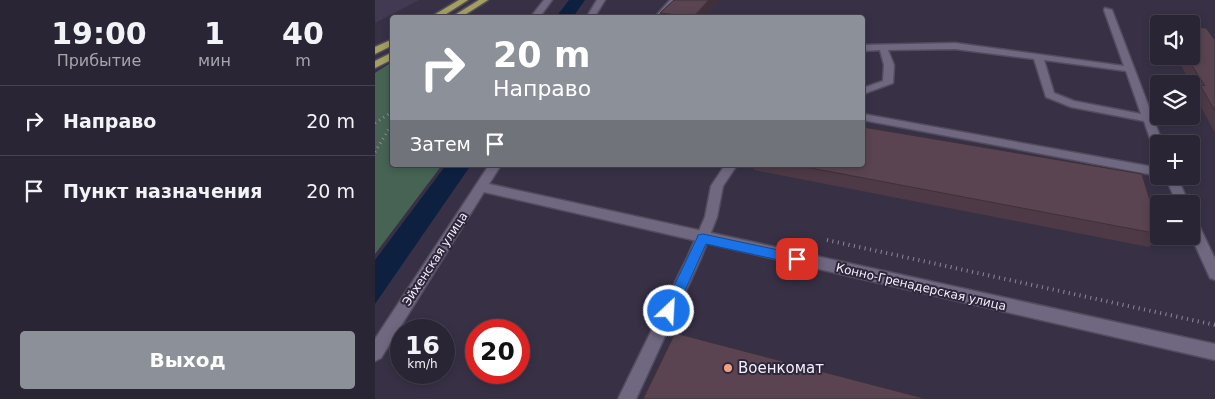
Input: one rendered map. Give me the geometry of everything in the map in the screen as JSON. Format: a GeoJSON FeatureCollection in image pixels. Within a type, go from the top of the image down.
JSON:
{"type":"FeatureCollection","features":[{"type":"Feature","properties":{"kind":"main road"},"geometry":{"type":"LineString","coordinates":[[438,15],[464,0]]}},
{"type":"Feature","properties":{"kind":"main road"},"geometry":{"type":"LineString","coordinates":[[460,15],[484,0]]}},
{"type":"Feature","properties":{"kind":"main road"},"geometry":{"type":"LineString","coordinates":[[375,51],[390,43]]}},
{"type":"Feature","properties":{"kind":"main road"},"geometry":{"type":"LineString","coordinates":[[375,65],[390,56]]}},
{"type":"Feature","properties":{"kind":"street"},"geometry":{"type":"LineString","coordinates":[[536,15],[548,0]]}},
{"type":"Feature","properties":{"kind":"street"},"geometry":{"type":"LineString","coordinates":[[592,15],[601,0]]}},
{"type":"Feature","properties":{"kind":"street"},"geometry":{"type":"LineString","coordinates":[[661,15],[674,0]]}},
{"type":"Feature","properties":{"kind":"street"},"geometry":{"type":"LineString","coordinates":[[1108,10],[1154,135]]}},
{"type":"Feature","properties":{"kind":"street"},"geometry":{"type":"LineString","coordinates":[[865,48],[955,46],[1129,69]]}},
{"type":"Feature","properties":{"kind":"street"},"geometry":{"type":"LineString","coordinates":[[865,91],[888,83],[889,65],[883,47]]}},
{"type":"Feature","properties":{"kind":"street"},"geometry":{"type":"LineString","coordinates":[[1038,57],[1050,95],[1071,104],[1147,118]]}},
{"type":"Feature","properties":{"kind":"street"},"geometry":{"type":"LineString","coordinates":[[865,117],[1150,170]]}},
{"type":"Feature","properties":{"kind":"street","name":"Эйхенская улица"},"geometry":{"type":"LineString","coordinates":[[375,353],[494,167]]}},
{"type":"Feature","properties":{"kind":"street"},"geometry":{"type":"LineString","coordinates":[[627,399],[703,238],[711,217],[717,186],[730,167]]}},
{"type":"Feature","properties":{"kind":"street","name":"Конно-Гренадерская улица"},"geometry":{"type":"LineString","coordinates":[[481,187],[1215,352]]}},
{"type":"Feature","properties":{"kind":"street"},"geometry":{"type":"LineString","coordinates":[[1200,242],[1215,274]]}},
{"type":"Feature","properties":{"kind":"path"},"geometry":{"type":"LineString","coordinates":[[375,123],[390,113]]}},
{"type":"Feature","properties":{"kind":"path"},"geometry":{"type":"LineString","coordinates":[[375,152],[390,127]]}},
{"type":"Feature","properties":{"kind":"path"},"geometry":{"type":"LineString","coordinates":[[818,238],[1215,325]]}},
{"type":"Feature","properties":{"kind":"shaded area"},"geometry":{"type":"Polygon","coordinates":[[[375,0],[419,0],[390,15],[375,23],[375,0]]]}},
{"type":"Feature","properties":{"kind":"green space"},"geometry":{"type":"Polygon","coordinates":[[[390,63],[390,167],[440,167],[375,254],[375,73],[390,63]]]}},
{"type":"Feature","properties":{"kind":"water"},"geometry":{"type":"Polygon","coordinates":[[[569,0],[585,0],[574,15],[558,15],[569,0]]]}},
{"type":"Feature","properties":{"kind":"water"},"geometry":{"type":"Polygon","coordinates":[[[445,167],[470,167],[375,304],[375,260],[445,167]]]}},
{"type":"Feature","properties":{"kind":"building"},"geometry":{"type":"Polygon","coordinates":[[[674,0],[709,0],[695,15],[660,13],[674,0]]]}},
{"type":"Feature","properties":{"kind":"building"},"geometry":{"type":"Polygon","coordinates":[[[1200,28],[1206,28],[1215,40],[1215,111],[1200,85],[1205,86],[1200,75],[1198,75],[1192,65],[1200,65],[1200,28]]]}},
{"type":"Feature","properties":{"kind":"building"},"geometry":{"type":"Polygon","coordinates":[[[865,127],[1142,174],[1150,201],[1150,232],[806,167],[865,167],[865,127]]]}},
{"type":"Feature","properties":{"kind":"building","name":"Военкомат"},"geometry":{"type":"Polygon","coordinates":[[[675,333],[927,399],[643,399],[675,333]]]}},
{"type":"Feature","properties":{"kind":"place","name":"Военкомат"},"geometry":{"type":"Point","coordinates":[728,368]}},
{"type":"Feature","properties":{"kind":"route"},"geometry":{"type":"LineString","coordinates":[[669,311],[703,238],[797,259]]}}]}
